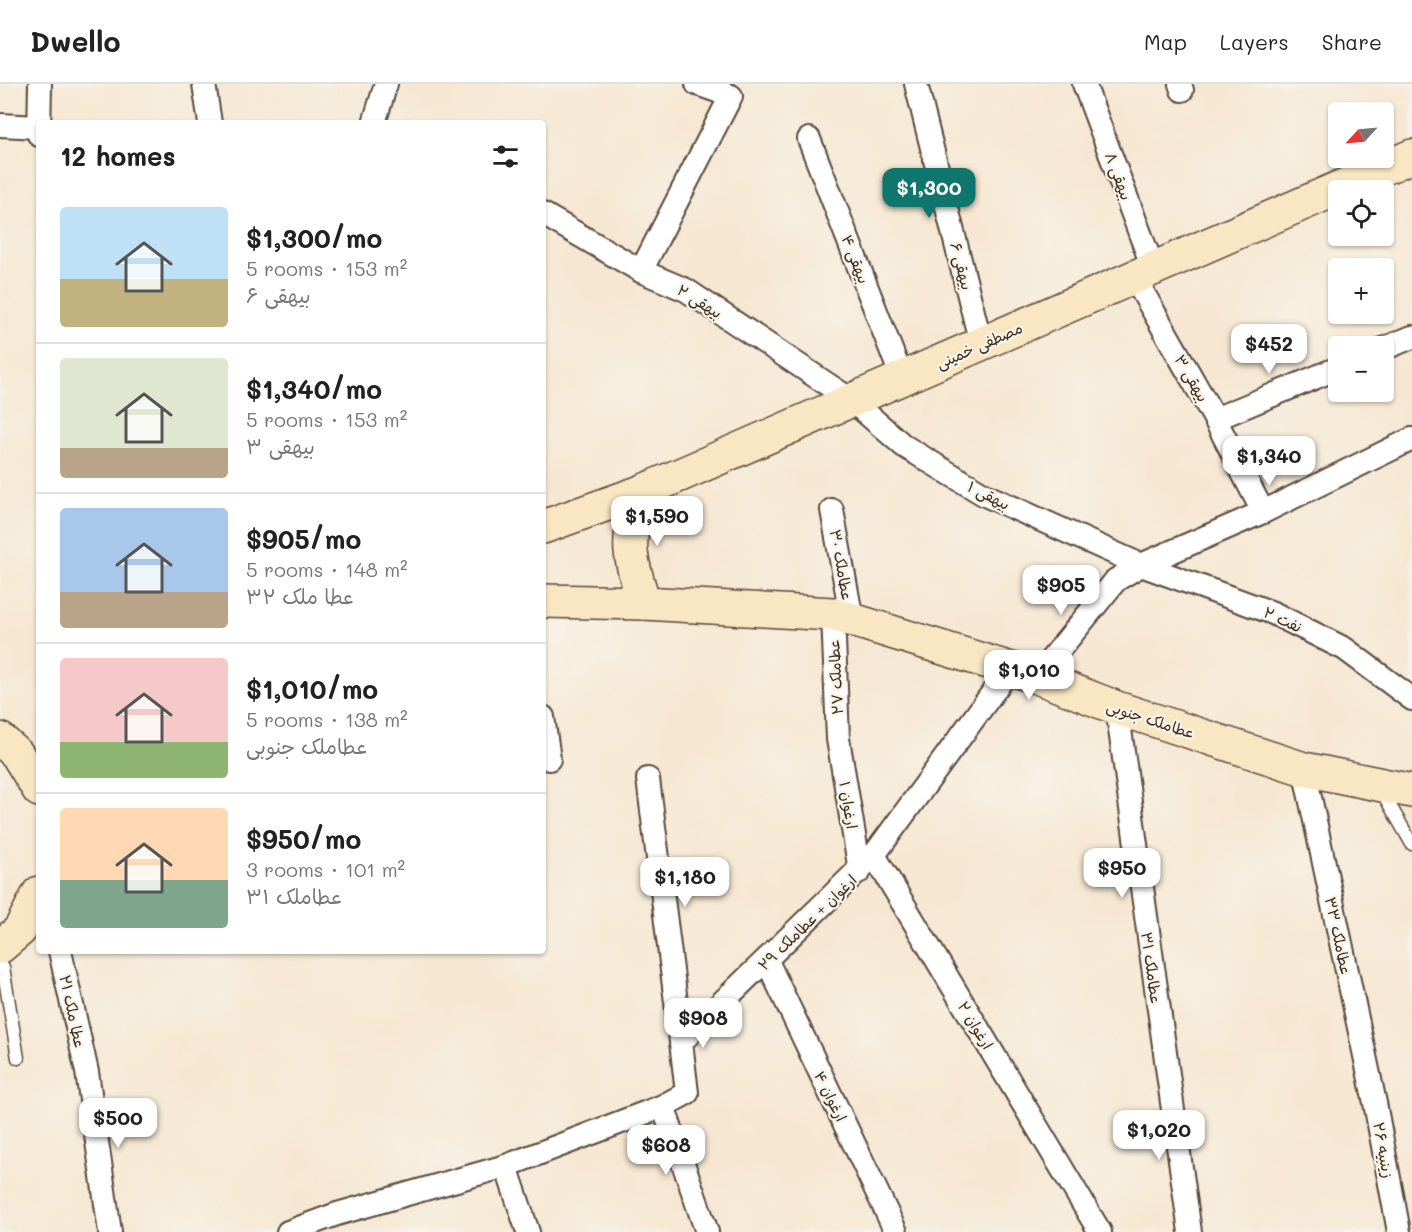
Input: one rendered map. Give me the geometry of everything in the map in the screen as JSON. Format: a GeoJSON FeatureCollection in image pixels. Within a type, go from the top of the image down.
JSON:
{"type":"FeatureCollection","features":[{"type":"Feature","properties":{"kind":"main road","name":"مصطفی خمینی"},"geometry":{"type":"LineString","coordinates":[[546,526],[641,492],[1412,156]]}},
{"type":"Feature","properties":{"kind":"main road"},"geometry":{"type":"LineString","coordinates":[[641,492],[631,551],[636,579],[644,603]]}},
{"type":"Feature","properties":{"kind":"main road"},"geometry":{"type":"LineString","coordinates":[[546,590],[644,603]]}},
{"type":"Feature","properties":{"kind":"main road"},"geometry":{"type":"LineString","coordinates":[[546,601],[644,603]]}},
{"type":"Feature","properties":{"kind":"main road","name":"عطاملک جنوبی"},"geometry":{"type":"LineString","coordinates":[[644,603],[842,617],[1023,673],[1117,708],[1304,769],[1412,791]]}},
{"type":"Feature","properties":{"kind":"main road"},"geometry":{"type":"LineString","coordinates":[[19,746],[36,783]]}},
{"type":"Feature","properties":{"kind":"main road"},"geometry":{"type":"LineString","coordinates":[[0,947],[20,930],[36,899]]}},
{"type":"Feature","properties":{"kind":"street"},"geometry":{"type":"LineString","coordinates":[[39,120],[40,84]]}},
{"type":"Feature","properties":{"kind":"street"},"geometry":{"type":"LineString","coordinates":[[204,84],[210,120]]}},
{"type":"Feature","properties":{"kind":"street"},"geometry":{"type":"LineString","coordinates":[[375,120],[386,84]]}},
{"type":"Feature","properties":{"kind":"street"},"geometry":{"type":"LineString","coordinates":[[641,271],[731,96],[696,84]]}},
{"type":"Feature","properties":{"kind":"street","name":"بیهقی ۶"},"geometry":{"type":"LineString","coordinates":[[916,84],[981,344]]}},
{"type":"Feature","properties":{"kind":"street","name":"بیهقی ۸"},"geometry":{"type":"LineString","coordinates":[[1084,84],[1144,273]]}},
{"type":"Feature","properties":{"kind":"street"},"geometry":{"type":"LineString","coordinates":[[0,125],[36,127]]}},
{"type":"Feature","properties":{"kind":"street","name":"بیهقی ۴"},"geometry":{"type":"LineString","coordinates":[[809,140],[902,378]]}},
{"type":"Feature","properties":{"kind":"street","name":"بیهقی ۲"},"geometry":{"type":"LineString","coordinates":[[546,216],[641,271],[686,290],[851,400]]}},
{"type":"Feature","properties":{"kind":"street","name":"بیهقی ۳"},"geometry":{"type":"LineString","coordinates":[[1144,273],[1263,512]]}},
{"type":"Feature","properties":{"kind":"street"},"geometry":{"type":"LineString","coordinates":[[1394,344],[1412,337]]}},
{"type":"Feature","properties":{"kind":"street"},"geometry":{"type":"LineString","coordinates":[[1215,419],[1328,372]]}},
{"type":"Feature","properties":{"kind":"street","name":"بیهقی ۱"},"geometry":{"type":"LineString","coordinates":[[851,400],[904,446],[985,495],[1141,565]]}},
{"type":"Feature","properties":{"kind":"street","name":"ارغوان + عطاملک ۲۹"},"geometry":{"type":"LineString","coordinates":[[681,1042],[867,863],[1023,673],[1116,580],[1141,565],[1263,512],[1412,440]]}},
{"type":"Feature","properties":{"kind":"street","name":"عطاملک ۳۰"},"geometry":{"type":"LineString","coordinates":[[832,510],[842,617]]}},
{"type":"Feature","properties":{"kind":"street","name":"نفت ۲"},"geometry":{"type":"LineString","coordinates":[[1141,565],[1283,618],[1345,649],[1412,699]]}},
{"type":"Feature","properties":{"kind":"street","name":"عطاملک ۲۷"},"geometry":{"type":"LineString","coordinates":[[838,739],[842,617]]}},
{"type":"Feature","properties":{"kind":"street","name":"عطاملک ۳۱"},"geometry":{"type":"LineString","coordinates":[[1117,708],[1190,1232]]}},
{"type":"Feature","properties":{"kind":"street"},"geometry":{"type":"LineString","coordinates":[[546,738],[549,759]]}},
{"type":"Feature","properties":{"kind":"street","name":"ارغوان ۱"},"geometry":{"type":"LineString","coordinates":[[838,739],[867,863]]}},
{"type":"Feature","properties":{"kind":"street","name":"عطاملک ۳۳"},"geometry":{"type":"LineString","coordinates":[[1304,769],[1375,1103]]}},
{"type":"Feature","properties":{"kind":"street"},"geometry":{"type":"LineString","coordinates":[[288,1232],[340,1223],[506,1166],[663,1106],[687,1093],[648,779]]}},
{"type":"Feature","properties":{"kind":"street","name":"ارغوان ۲"},"geometry":{"type":"LineString","coordinates":[[867,863],[1100,1232]]}},
{"type":"Feature","properties":{"kind":"street","name":"عطا ملک ۲۱"},"geometry":{"type":"LineString","coordinates":[[61,954],[87,1072],[110,1232]]}},
{"type":"Feature","properties":{"kind":"street","name":"ارغوان ۴"},"geometry":{"type":"LineString","coordinates":[[767,961],[896,1232]]}},
{"type":"Feature","properties":{"kind":"street","name":"زینبیه ۲۶"},"geometry":{"type":"LineString","coordinates":[[1375,1103],[1399,1232]]}},
{"type":"Feature","properties":{"kind":"street"},"geometry":{"type":"LineString","coordinates":[[663,1106],[707,1232]]}},
{"type":"Feature","properties":{"kind":"street"},"geometry":{"type":"LineString","coordinates":[[506,1166],[528,1232]]}},
{"type":"Feature","properties":{"kind":"lane"},"geometry":{"type":"LineString","coordinates":[[1377,783],[1412,844]]}},
{"type":"Feature","properties":{"kind":"lane"},"geometry":{"type":"LineString","coordinates":[[0,966],[3,967],[18,1058]]}}]}
